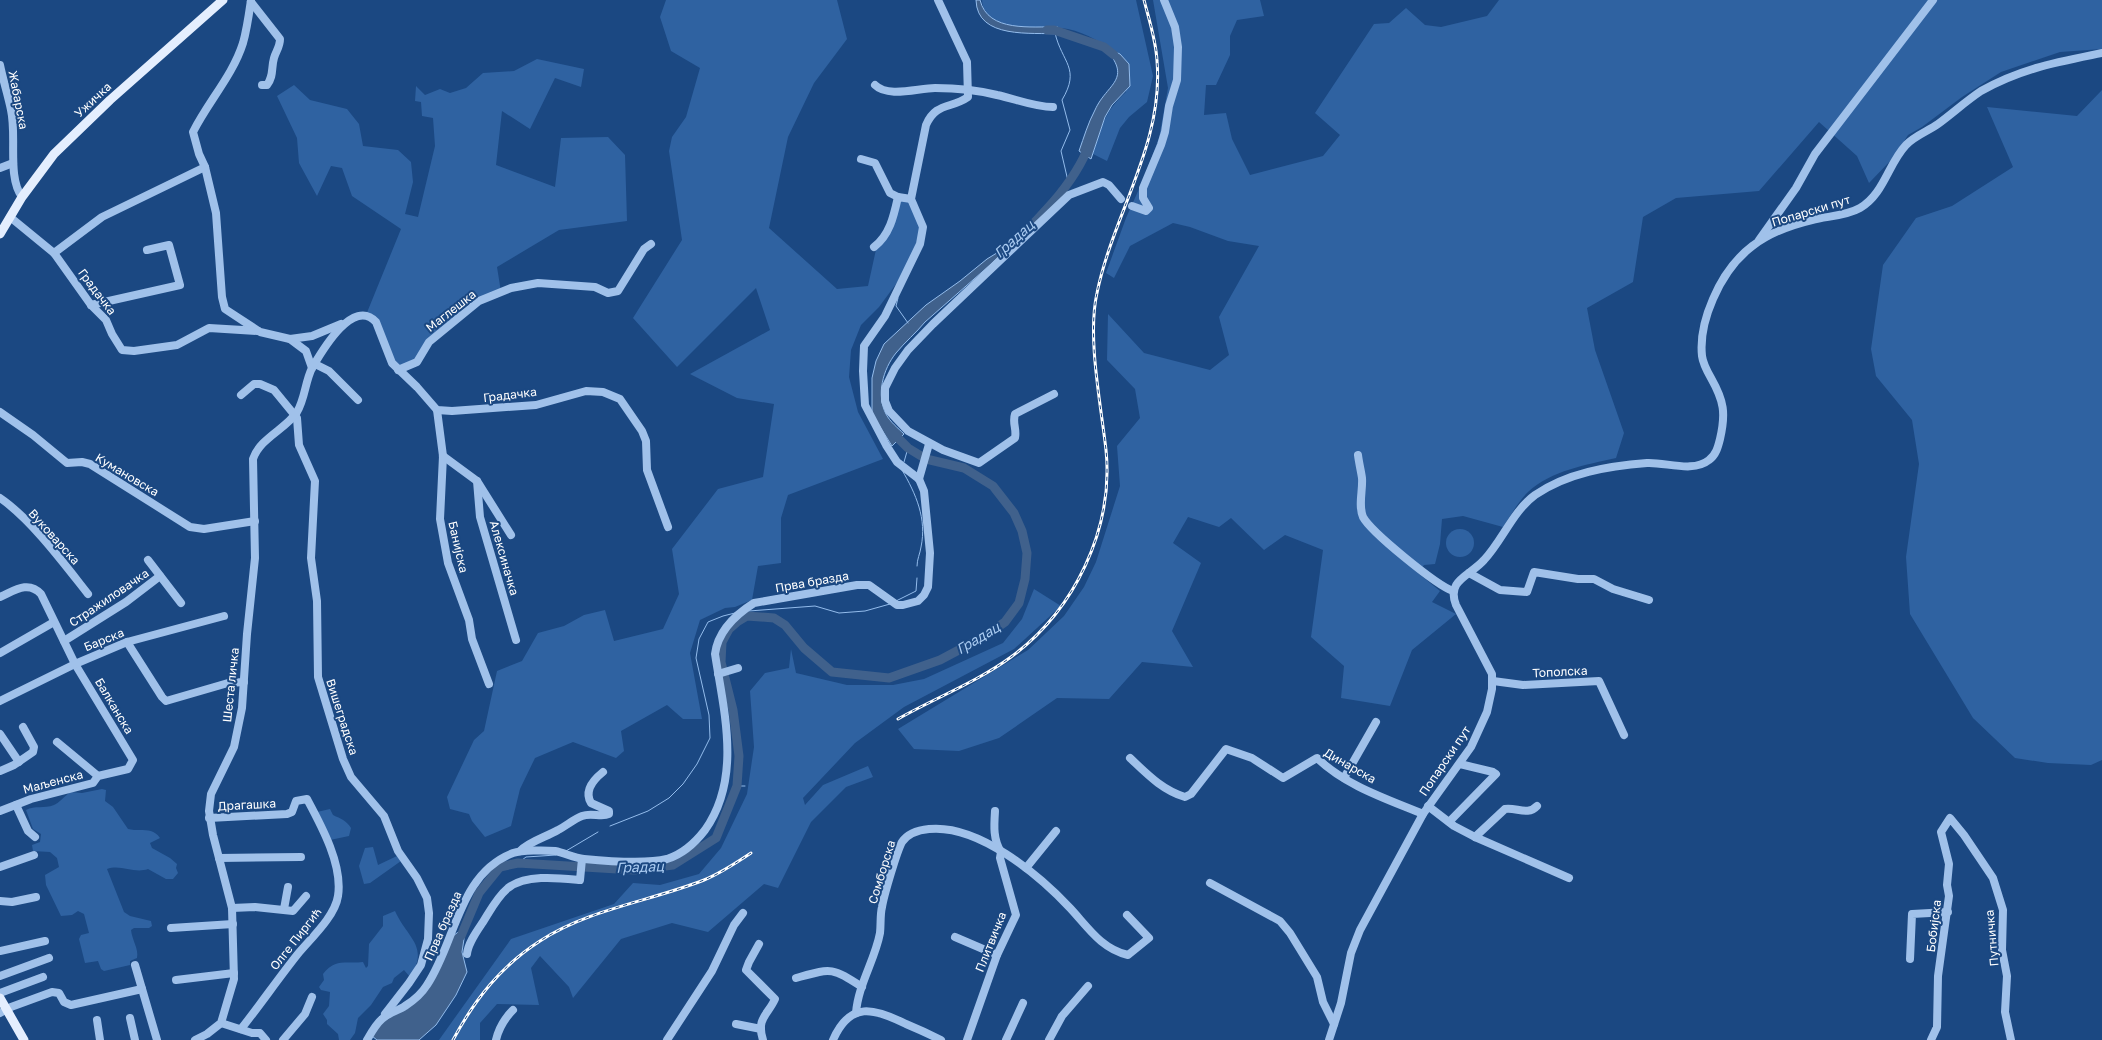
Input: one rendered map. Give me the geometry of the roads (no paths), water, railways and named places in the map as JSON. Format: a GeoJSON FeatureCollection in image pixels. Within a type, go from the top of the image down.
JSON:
{"type":"FeatureCollection","features":[{"type":"Feature","properties":{"kind":"main road","name":"Ужичка"},"geometry":{"type":"LineString","coordinates":[[0,234],[22,197],[46,164],[69,139],[223,0]]}},
{"type":"Feature","properties":{"kind":"main road"},"geometry":{"type":"LineString","coordinates":[[0,998],[3,1011],[24,1040]]}},
{"type":"Feature","properties":{"kind":"street"},"geometry":{"type":"LineString","coordinates":[[928,445],[919,479],[897,462],[886,446],[864,405],[864,346],[885,316],[920,244],[923,228],[911,199],[926,125],[930,116],[937,109],[963,101],[968,97],[967,62],[938,0]]}},
{"type":"Feature","properties":{"kind":"street"},"geometry":{"type":"LineString","coordinates":[[1132,206],[1146,211],[1149,208],[1144,198],[1143,188],[1164,138],[1170,102],[1177,80],[1178,47],[1175,27],[1164,0]]}},
{"type":"Feature","properties":{"kind":"street"},"geometry":{"type":"LineString","coordinates":[[1759,240],[1796,188],[1815,154],[1903,41],[1932,0]]}},
{"type":"Feature","properties":{"kind":"street"},"geometry":{"type":"LineString","coordinates":[[251,1],[280,39],[280,46],[273,59],[274,70],[270,82],[267,85],[262,85]]}},
{"type":"Feature","properties":{"kind":"street"},"geometry":{"type":"LineString","coordinates":[[251,1],[243,42],[234,64],[205,109],[194,132],[216,213],[222,297],[225,309],[260,332],[290,340],[306,351],[314,366],[329,371],[358,400]]}},
{"type":"Feature","properties":{"kind":"street","name":"Попарски пут"},"geometry":{"type":"LineString","coordinates":[[1328,1040],[1341,1003],[1351,953],[1356,939],[1423,814],[1460,764],[1483,723],[1489,705],[1492,681],[1488,664],[1456,605],[1453,591],[1458,582],[1487,556],[1526,503],[1558,482],[1580,474],[1621,466],[1653,463],[1695,466],[1706,462],[1714,455],[1722,431],[1724,409],[1721,398],[1703,360],[1702,350],[1707,317],[1718,287],[1725,276],[1742,254],[1759,240],[1805,222],[1859,208],[1875,194],[1908,143],[1936,126],[1974,96],[2036,67],[2102,53]]}},
{"type":"Feature","properties":{"kind":"street","name":"Жабарска"},"geometry":{"type":"LineString","coordinates":[[0,65],[12,110],[15,183],[22,197]]}},
{"type":"Feature","properties":{"kind":"street"},"geometry":{"type":"LineString","coordinates":[[875,85],[880,90],[891,92],[951,88],[995,94],[1040,107],[1054,107]]}},
{"type":"Feature","properties":{"kind":"street"},"geometry":{"type":"LineString","coordinates":[[860,159],[875,163],[890,193],[898,197],[911,199]]}},
{"type":"Feature","properties":{"kind":"street"},"geometry":{"type":"LineString","coordinates":[[0,168],[13,164]]}},
{"type":"Feature","properties":{"kind":"street"},"geometry":{"type":"LineString","coordinates":[[54,254],[102,217],[205,167]]}},
{"type":"Feature","properties":{"kind":"street"},"geometry":{"type":"LineString","coordinates":[[1054,394],[1014,414],[1013,422],[1016,431],[1014,438],[979,463],[928,445],[908,431],[889,411],[885,400],[884,388],[908,350],[933,324],[1070,196],[1103,182],[1109,185],[1121,199]]}},
{"type":"Feature","properties":{"kind":"street"},"geometry":{"type":"LineString","coordinates":[[874,248],[886,236],[898,197]]}},
{"type":"Feature","properties":{"kind":"street","name":"Градачка"},"geometry":{"type":"LineString","coordinates":[[10,217],[54,254],[91,305],[106,320],[122,350],[134,351],[177,345],[209,328],[260,332]]}},
{"type":"Feature","properties":{"kind":"street","name":"Маглешка"},"geometry":{"type":"LineString","coordinates":[[398,370],[417,362],[429,342],[479,301],[511,288],[538,283],[595,287],[608,293],[618,291],[644,249],[651,244]]}},
{"type":"Feature","properties":{"kind":"street"},"geometry":{"type":"LineString","coordinates":[[91,305],[180,285],[169,245],[147,250]]}},
{"type":"Feature","properties":{"kind":"street"},"geometry":{"type":"LineString","coordinates":[[290,340],[312,336],[360,316],[369,316],[376,322],[392,363],[436,410]]}},
{"type":"Feature","properties":{"kind":"street"},"geometry":{"type":"LineString","coordinates":[[241,395],[254,384],[266,386],[279,394],[294,415],[300,406],[314,366],[343,323]]}},
{"type":"Feature","properties":{"kind":"street","name":"Градачка"},"geometry":{"type":"LineString","coordinates":[[436,410],[489,410],[536,405],[586,390],[603,392],[620,399],[642,431],[646,441],[648,470],[668,527]]}},
{"type":"Feature","properties":{"kind":"street","name":"Банијска"},"geometry":{"type":"LineString","coordinates":[[436,410],[443,456],[440,519],[448,563],[469,620],[472,640],[489,684]]}},
{"type":"Feature","properties":{"kind":"street","name":"Кумановска"},"geometry":{"type":"LineString","coordinates":[[0,412],[33,435],[67,464],[82,462],[90,464],[190,527],[204,529],[255,521]]}},
{"type":"Feature","properties":{"kind":"street","name":"Шеста личка"},"geometry":{"type":"LineString","coordinates":[[221,1023],[233,985],[234,924],[232,908],[209,818],[211,794],[234,747],[242,708],[255,558],[254,454],[294,415]]}},
{"type":"Feature","properties":{"kind":"street","name":"Вишеградска"},"geometry":{"type":"LineString","coordinates":[[294,415],[299,422],[299,445],[315,484],[311,558],[317,601],[319,686],[350,777],[384,816],[398,851],[422,888],[428,906],[428,939],[420,964],[409,984],[381,1019]]}},
{"type":"Feature","properties":{"kind":"street"},"geometry":{"type":"LineString","coordinates":[[1358,455],[1362,480],[1361,504],[1363,516],[1371,527],[1424,573],[1453,591]]}},
{"type":"Feature","properties":{"kind":"street"},"geometry":{"type":"LineString","coordinates":[[443,456],[477,481],[511,535]]}},
{"type":"Feature","properties":{"kind":"street","name":"Прва бразда"},"geometry":{"type":"LineString","coordinates":[[367,1040],[381,1019],[404,1007],[426,987],[442,956],[460,910],[477,880],[483,872],[502,859],[520,851],[561,854],[582,861],[648,861],[666,859],[682,852],[698,840],[712,820],[726,780],[728,756],[715,654],[717,641],[735,618],[754,603],[857,585],[869,585],[898,605],[911,604],[918,601],[928,587],[930,553],[926,504],[924,491],[919,479]]}},
{"type":"Feature","properties":{"kind":"street","name":"Алексиначка"},"geometry":{"type":"LineString","coordinates":[[477,481],[480,517],[516,640]]}},
{"type":"Feature","properties":{"kind":"street","name":"Вуковарска"},"geometry":{"type":"LineString","coordinates":[[0,498],[10,505],[28,524],[88,594]]}},
{"type":"Feature","properties":{"kind":"street"},"geometry":{"type":"LineString","coordinates":[[148,560],[181,603]]}},
{"type":"Feature","properties":{"kind":"street"},"geometry":{"type":"LineString","coordinates":[[1469,573],[1500,590],[1527,592],[1534,572],[1578,579],[1594,579],[1612,589],[1649,600]]}},
{"type":"Feature","properties":{"kind":"street","name":"Стражиловачка"},"geometry":{"type":"LineString","coordinates":[[0,653],[54,622],[64,641],[126,602],[160,576]]}},
{"type":"Feature","properties":{"kind":"street"},"geometry":{"type":"LineString","coordinates":[[0,597],[22,588],[34,588],[41,594],[54,622]]}},
{"type":"Feature","properties":{"kind":"street","name":"Барска"},"geometry":{"type":"LineString","coordinates":[[0,701],[75,664],[127,642],[224,616]]}},
{"type":"Feature","properties":{"kind":"street","name":"Балканска"},"geometry":{"type":"LineString","coordinates":[[64,641],[75,664],[133,760]]}},
{"type":"Feature","properties":{"kind":"street"},"geometry":{"type":"LineString","coordinates":[[127,642],[166,701],[228,683],[244,682]]}},
{"type":"Feature","properties":{"kind":"street"},"geometry":{"type":"LineString","coordinates":[[718,674],[734,670]]}},
{"type":"Feature","properties":{"kind":"street","name":"Тополска"},"geometry":{"type":"LineString","coordinates":[[1492,681],[1528,685],[1599,681],[1624,735]]}},
{"type":"Feature","properties":{"kind":"street"},"geometry":{"type":"LineString","coordinates":[[1344,778],[1376,722]]}},
{"type":"Feature","properties":{"kind":"street"},"geometry":{"type":"LineString","coordinates":[[0,771],[32,754],[34,750],[23,727]]}},
{"type":"Feature","properties":{"kind":"street"},"geometry":{"type":"LineString","coordinates":[[0,734],[19,762]]}},
{"type":"Feature","properties":{"kind":"street"},"geometry":{"type":"LineString","coordinates":[[57,742],[98,776]]}},
{"type":"Feature","properties":{"kind":"street","name":"Динарска"},"geometry":{"type":"LineString","coordinates":[[1130,758],[1152,780],[1172,793],[1185,798],[1191,794],[1226,749],[1252,758],[1283,778],[1317,758],[1329,770],[1344,778],[1382,797],[1423,814]]}},
{"type":"Feature","properties":{"kind":"street","name":"Маљенска"},"geometry":{"type":"LineString","coordinates":[[0,811],[93,783],[98,776],[128,769],[133,760]]}},
{"type":"Feature","properties":{"kind":"street"},"geometry":{"type":"LineString","coordinates":[[1449,822],[1496,774],[1460,764]]}},
{"type":"Feature","properties":{"kind":"street"},"geometry":{"type":"LineString","coordinates":[[520,851],[582,816],[590,814],[604,816],[609,814],[609,811],[591,803],[588,796],[591,785],[603,772]]}},
{"type":"Feature","properties":{"kind":"street","name":"Драгашка"},"geometry":{"type":"LineString","coordinates":[[209,818],[287,814],[292,812],[296,801],[307,799]]}},
{"type":"Feature","properties":{"kind":"street","name":"Олге Пиргић"},"geometry":{"type":"LineString","coordinates":[[242,1029],[324,923],[337,900],[338,877],[328,842],[307,799]]}},
{"type":"Feature","properties":{"kind":"street"},"geometry":{"type":"LineString","coordinates":[[16,805],[28,831],[35,837]]}},
{"type":"Feature","properties":{"kind":"street"},"geometry":{"type":"LineString","coordinates":[[1428,806],[1449,822],[1476,837],[1569,878]]}},
{"type":"Feature","properties":{"kind":"street"},"geometry":{"type":"LineString","coordinates":[[1476,837],[1504,809],[1528,811],[1537,806]]}},
{"type":"Feature","properties":{"kind":"street","name":"Плитвичка"},"geometry":{"type":"LineString","coordinates":[[967,1040],[997,955],[1016,912],[1000,858],[1001,852],[995,838],[995,811]]}},
{"type":"Feature","properties":{"kind":"street","name":"Бобијска"},"geometry":{"type":"LineString","coordinates":[[1931,1040],[1937,1027],[1938,976],[1949,896],[1947,885],[1949,864],[1941,832],[1950,818]]}},
{"type":"Feature","properties":{"kind":"street","name":"Путничка"},"geometry":{"type":"LineString","coordinates":[[1950,818],[1993,878],[2003,910],[2002,950],[2007,976],[2005,1012],[2011,1040]]}},
{"type":"Feature","properties":{"kind":"street","name":"Сомборска"},"geometry":{"type":"LineString","coordinates":[[856,1013],[862,987],[880,933],[882,907],[901,845],[908,836],[921,830],[949,829],[976,839],[1001,852]]}},
{"type":"Feature","properties":{"kind":"street"},"geometry":{"type":"LineString","coordinates":[[1026,868],[1056,831]]}},
{"type":"Feature","properties":{"kind":"street"},"geometry":{"type":"LineString","coordinates":[[536,841],[539,852]]}},
{"type":"Feature","properties":{"kind":"street"},"geometry":{"type":"LineString","coordinates":[[1001,852],[1026,868],[1070,907],[1095,937],[1110,947],[1128,954],[1149,938],[1127,915]]}},
{"type":"Feature","properties":{"kind":"street"},"geometry":{"type":"LineString","coordinates":[[0,867],[34,855]]}},
{"type":"Feature","properties":{"kind":"street"},"geometry":{"type":"LineString","coordinates":[[219,858],[301,856]]}},
{"type":"Feature","properties":{"kind":"street"},"geometry":{"type":"LineString","coordinates":[[467,954],[477,932],[496,902],[509,887],[524,881],[548,878],[580,880],[582,861]]}},
{"type":"Feature","properties":{"kind":"street"},"geometry":{"type":"LineString","coordinates":[[1210,883],[1280,921],[1290,933],[1317,977],[1323,1002],[1334,1024]]}},
{"type":"Feature","properties":{"kind":"street"},"geometry":{"type":"LineString","coordinates":[[284,909],[288,887]]}},
{"type":"Feature","properties":{"kind":"street"},"geometry":{"type":"LineString","coordinates":[[232,908],[255,907],[295,910],[306,896]]}},
{"type":"Feature","properties":{"kind":"street"},"geometry":{"type":"LineString","coordinates":[[0,901],[12,902],[36,898]]}},
{"type":"Feature","properties":{"kind":"street"},"geometry":{"type":"LineString","coordinates":[[1910,959],[1912,914],[1948,912]]}},
{"type":"Feature","properties":{"kind":"street"},"geometry":{"type":"LineString","coordinates":[[667,1040],[712,971],[734,925],[743,913]]}},
{"type":"Feature","properties":{"kind":"street"},"geometry":{"type":"LineString","coordinates":[[171,928],[234,924]]}},
{"type":"Feature","properties":{"kind":"street"},"geometry":{"type":"LineString","coordinates":[[955,938],[997,955]]}},
{"type":"Feature","properties":{"kind":"street"},"geometry":{"type":"LineString","coordinates":[[0,951],[45,941]]}},
{"type":"Feature","properties":{"kind":"street"},"geometry":{"type":"LineString","coordinates":[[759,944],[746,970],[775,999],[763,1015],[761,1029],[763,1040]]}},
{"type":"Feature","properties":{"kind":"street"},"geometry":{"type":"LineString","coordinates":[[0,976],[49,958]]}},
{"type":"Feature","properties":{"kind":"street"},"geometry":{"type":"LineString","coordinates":[[135,965],[157,1040]]}},
{"type":"Feature","properties":{"kind":"street"},"geometry":{"type":"LineString","coordinates":[[796,978],[821,971],[833,971],[862,987]]}},
{"type":"Feature","properties":{"kind":"street"},"geometry":{"type":"LineString","coordinates":[[176,980],[234,973]]}},
{"type":"Feature","properties":{"kind":"street"},"geometry":{"type":"LineString","coordinates":[[0,993],[43,977]]}},
{"type":"Feature","properties":{"kind":"street"},"geometry":{"type":"LineString","coordinates":[[1048,1040],[1062,1016],[1088,986]]}},
{"type":"Feature","properties":{"kind":"street"},"geometry":{"type":"LineString","coordinates":[[3,1011],[52,992],[59,994],[64,1002],[69,1005],[142,989]]}},
{"type":"Feature","properties":{"kind":"street"},"geometry":{"type":"LineString","coordinates":[[283,1040],[305,1014],[312,997]]}},
{"type":"Feature","properties":{"kind":"street"},"geometry":{"type":"LineString","coordinates":[[1006,1040],[1023,1003]]}},
{"type":"Feature","properties":{"kind":"street"},"geometry":{"type":"LineString","coordinates":[[496,1040],[501,1024],[513,1010]]}},
{"type":"Feature","properties":{"kind":"street"},"geometry":{"type":"LineString","coordinates":[[833,1040],[843,1023],[856,1013],[870,1011],[884,1013],[941,1040]]}},
{"type":"Feature","properties":{"kind":"street"},"geometry":{"type":"LineString","coordinates":[[130,1018],[135,1040]]}},
{"type":"Feature","properties":{"kind":"street"},"geometry":{"type":"LineString","coordinates":[[97,1020],[100,1040]]}},
{"type":"Feature","properties":{"kind":"street"},"geometry":{"type":"LineString","coordinates":[[195,1040],[207,1034],[221,1023],[260,1033],[266,1040]]}},
{"type":"Feature","properties":{"kind":"street"},"geometry":{"type":"LineString","coordinates":[[736,1024],[761,1029]]}},
{"type":"Feature","properties":{"kind":"waterway","name":"Градац"},"geometry":{"type":"LineString","coordinates":[[1047,30],[1054,30],[1104,47],[1114,55]]}},
{"type":"Feature","properties":{"kind":"waterway"},"geometry":{"type":"LineString","coordinates":[[1055,33],[1070,73],[1070,80],[1062,100],[1070,130],[1061,151],[1068,181]]}},
{"type":"Feature","properties":{"kind":"waterway","name":"Градац"},"geometry":{"type":"LineString","coordinates":[[1004,250],[1029,228],[1053,202],[1074,174],[1089,145]]}},
{"type":"Feature","properties":{"kind":"waterway"},"geometry":{"type":"LineString","coordinates":[[898,298],[896,306],[908,323]]}},
{"type":"Feature","properties":{"kind":"waterway","name":"Градац"},"geometry":{"type":"LineString","coordinates":[[461,936],[479,893],[500,867],[518,863],[634,870],[673,865],[716,838],[737,786],[739,756],[733,710],[721,662],[722,642],[729,629],[747,616],[774,618],[785,625],[804,648],[832,672],[889,678],[940,660],[985,636],[1005,622],[1019,603],[1025,579],[1027,553],[1022,531],[1014,513],[993,486],[964,468],[926,459],[908,448],[891,431]]}},
{"type":"Feature","properties":{"kind":"waterway"},"geometry":{"type":"LineString","coordinates":[[904,462],[908,448]]}},
{"type":"Feature","properties":{"kind":"waterway"},"geometry":{"type":"LineString","coordinates":[[902,470],[916,498],[923,527],[921,550],[917,566]]}},
{"type":"Feature","properties":{"kind":"waterway"},"geometry":{"type":"LineString","coordinates":[[896,601],[916,591],[917,578]]}},
{"type":"Feature","properties":{"kind":"waterway"},"geometry":{"type":"LineString","coordinates":[[749,611],[815,606],[839,613],[865,611],[890,604]]}},
{"type":"Feature","properties":{"kind":"waterway"},"geometry":{"type":"LineString","coordinates":[[610,826],[648,811],[669,798],[683,784],[697,764],[710,738],[709,715],[696,658],[699,639],[708,622],[735,613]]}},
{"type":"Feature","properties":{"kind":"waterway","name":"Градац"},"geometry":{"type":"LineString","coordinates":[[737,786],[745,786]]}},
{"type":"Feature","properties":{"kind":"waterway"},"geometry":{"type":"LineString","coordinates":[[566,851],[598,832]]}},
{"type":"Feature","properties":{"kind":"waterway"},"geometry":{"type":"LineString","coordinates":[[518,863],[526,857],[556,855]]}},
{"type":"Feature","properties":{"kind":"railway"},"geometry":{"type":"LineString","coordinates":[[898,719],[998,666],[1033,638],[1054,616],[1071,592],[1085,566],[1096,538],[1107,480],[1106,450],[1094,350],[1094,311],[1104,264],[1136,178],[1153,121],[1157,92],[1157,61],[1154,38],[1144,0]]}},
{"type":"Feature","properties":{"kind":"railway"},"geometry":{"type":"LineString","coordinates":[[453,1040],[470,1011],[490,984],[513,961],[540,941],[559,930],[599,913],[704,880],[751,853]]}}]}
